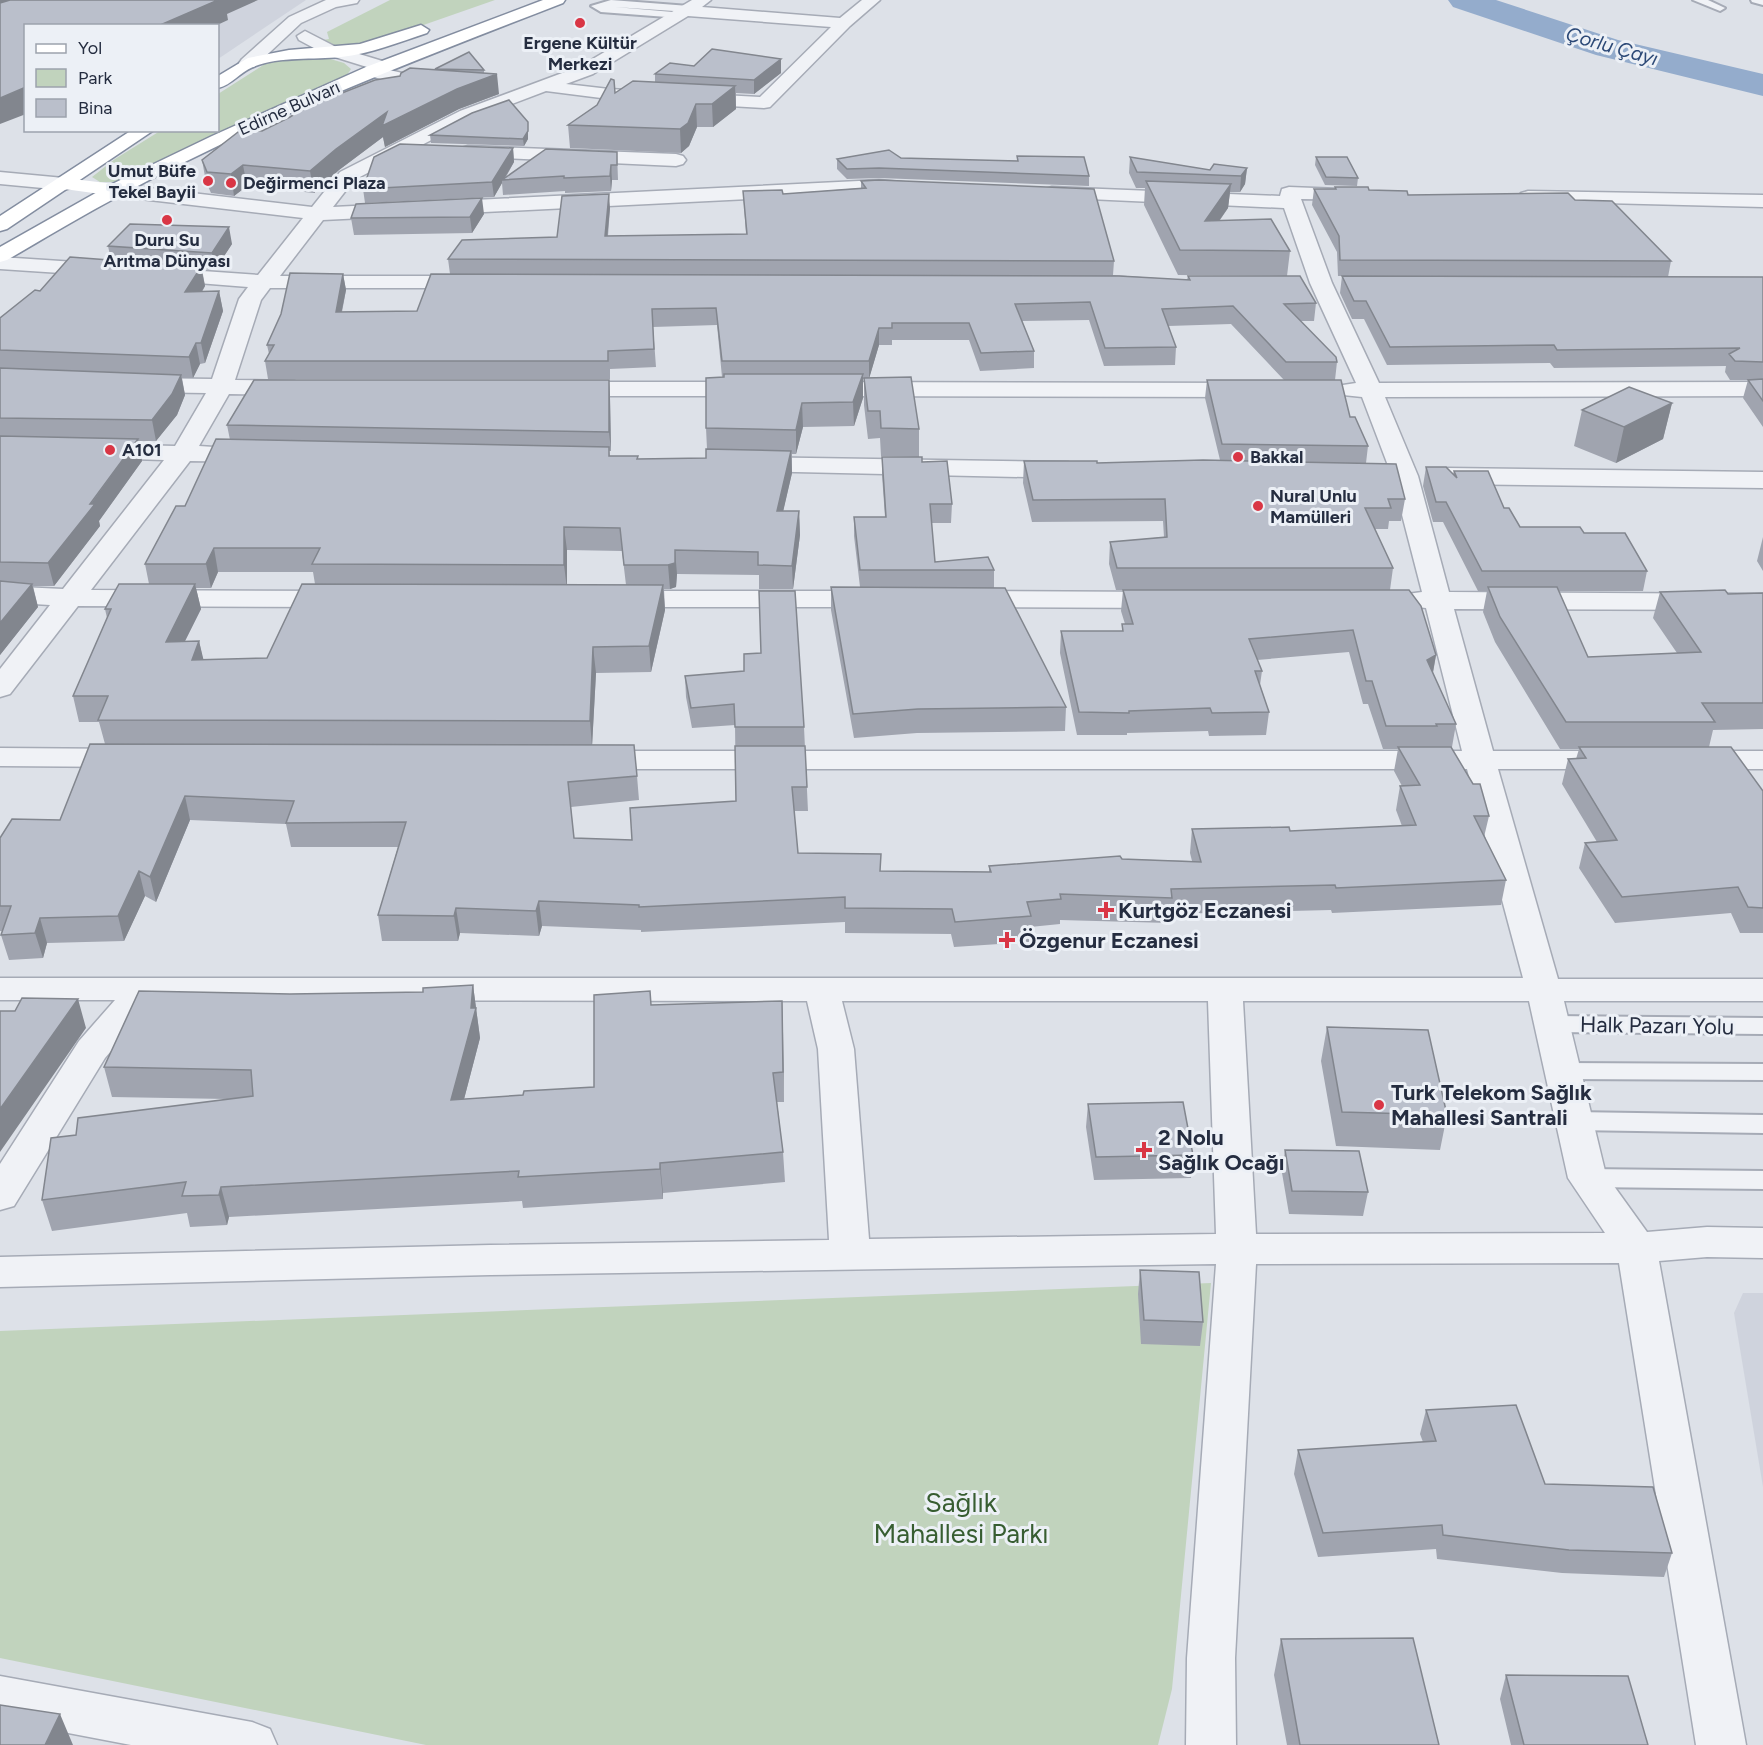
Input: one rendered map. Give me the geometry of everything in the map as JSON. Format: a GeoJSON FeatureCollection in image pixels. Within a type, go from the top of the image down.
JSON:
{"type":"FeatureCollection","features":[{"type":"Feature","properties":{"kind":"main road"},"geometry":{"type":"LineString","coordinates":[[493,7],[514,0]]}},
{"type":"Feature","properties":{"kind":"main road","name":"Edirne Bulvarı"},"geometry":{"type":"LineString","coordinates":[[0,256],[115,190],[219,140],[378,69],[557,0]]}},
{"type":"Feature","properties":{"kind":"main road","name":"Edirne Bulvarı"},"geometry":{"type":"LineString","coordinates":[[219,82],[248,63],[289,55],[342,52],[363,48],[439,24]]}},
{"type":"Feature","properties":{"kind":"main road"},"geometry":{"type":"LineString","coordinates":[[0,225],[143,132]]}},
{"type":"Feature","properties":{"kind":"main road"},"geometry":{"type":"LineString","coordinates":[[64,184],[115,190]]}},
{"type":"Feature","properties":{"kind":"street"},"geometry":{"type":"LineString","coordinates":[[248,63],[294,20],[332,3],[350,0]]}},
{"type":"Feature","properties":{"kind":"street"},"geometry":{"type":"LineString","coordinates":[[305,36],[308,30],[347,8],[350,0]]}},
{"type":"Feature","properties":{"kind":"street"},"geometry":{"type":"LineString","coordinates":[[501,85],[764,103],[843,23],[872,0]]}},
{"type":"Feature","properties":{"kind":"street"},"geometry":{"type":"LineString","coordinates":[[0,688],[183,453],[221,388],[249,299],[347,176],[466,115],[587,70],[689,9],[843,23]]}},
{"type":"Feature","properties":{"kind":"street"},"geometry":{"type":"LineString","coordinates":[[280,35],[305,36],[313,44],[327,50],[342,52],[378,69],[424,83],[457,84]]}},
{"type":"Feature","properties":{"kind":"street"},"geometry":{"type":"LineString","coordinates":[[401,150],[676,160]]}},
{"type":"Feature","properties":{"kind":"street"},"geometry":{"type":"LineString","coordinates":[[0,178],[64,184]]}},
{"type":"Feature","properties":{"kind":"street"},"geometry":{"type":"LineString","coordinates":[[115,190],[317,214],[879,186],[927,188]]}},
{"type":"Feature","properties":{"kind":"street"},"geometry":{"type":"LineString","coordinates":[[1033,192],[1293,202]]}},
{"type":"Feature","properties":{"kind":"street"},"geometry":{"type":"LineString","coordinates":[[1372,194],[1289,193],[1321,283],[1371,390],[1393,476],[1438,600],[1544,990],[1587,1178],[1637,1248],[1721,1745]]}},
{"type":"Feature","properties":{"kind":"street"},"geometry":{"type":"LineString","coordinates":[[1514,197],[1763,201]]}},
{"type":"Feature","properties":{"kind":"street"},"geometry":{"type":"LineString","coordinates":[[0,262],[263,282],[489,282]]}},
{"type":"Feature","properties":{"kind":"street"},"geometry":{"type":"LineString","coordinates":[[116,384],[221,388],[317,388]]}},
{"type":"Feature","properties":{"kind":"street"},"geometry":{"type":"LineString","coordinates":[[544,389],[772,389]]}},
{"type":"Feature","properties":{"kind":"street"},"geometry":{"type":"LineString","coordinates":[[796,389],[1275,390]]}},
{"type":"Feature","properties":{"kind":"street"},"geometry":{"type":"LineString","coordinates":[[1323,390],[1763,389]]}},
{"type":"Feature","properties":{"kind":"street"},"geometry":{"type":"LineString","coordinates":[[69,450],[279,455]]}},
{"type":"Feature","properties":{"kind":"street"},"geometry":{"type":"LineString","coordinates":[[722,463],[1094,470]]}},
{"type":"Feature","properties":{"kind":"street"},"geometry":{"type":"LineString","coordinates":[[1393,476],[1763,480]]}},
{"type":"Feature","properties":{"kind":"street"},"geometry":{"type":"LineString","coordinates":[[0,594],[69,598],[367,598]]}},
{"type":"Feature","properties":{"kind":"street"},"geometry":{"type":"LineString","coordinates":[[593,599],[902,599]]}},
{"type":"Feature","properties":{"kind":"street"},"geometry":{"type":"LineString","coordinates":[[938,599],[1188,600]]}},
{"type":"Feature","properties":{"kind":"street"},"geometry":{"type":"LineString","coordinates":[[1390,600],[1763,602]]}},
{"type":"Feature","properties":{"kind":"street"},"geometry":{"type":"LineString","coordinates":[[0,757],[152,758]]}},
{"type":"Feature","properties":{"kind":"street"},"geometry":{"type":"LineString","coordinates":[[565,760],[1633,760]]}},
{"type":"Feature","properties":{"kind":"street"},"geometry":{"type":"LineString","coordinates":[[1669,760],[1763,760]]}},
{"type":"Feature","properties":{"kind":"street"},"geometry":{"type":"LineString","coordinates":[[0,989],[1763,990]]}},
{"type":"Feature","properties":{"kind":"street"},"geometry":{"type":"LineString","coordinates":[[0,1196],[92,1050],[145,989]]}},
{"type":"Feature","properties":{"kind":"street"},"geometry":{"type":"LineString","coordinates":[[822,990],[836,1049],[850,1254]]}},
{"type":"Feature","properties":{"kind":"street"},"geometry":{"type":"LineString","coordinates":[[1212,1745],[1211,1658],[1237,1249],[1226,990]]}},
{"type":"Feature","properties":{"kind":"street"},"geometry":{"type":"LineString","coordinates":[[0,1272],[850,1254],[1237,1249],[1637,1248],[1707,1242],[1763,1243]]}},
{"type":"Feature","properties":{"kind":"street"},"geometry":{"type":"LineString","coordinates":[[0,1698],[132,1735],[252,1745]]}},
{"type":"Feature","properties":{"kind":"lane"},"geometry":{"type":"LineString","coordinates":[[1698,0],[1720,8]]}},
{"type":"Feature","properties":{"kind":"lane"},"geometry":{"type":"LineString","coordinates":[[1756,0],[1763,2]]}},
{"type":"Feature","properties":{"kind":"lane"},"geometry":{"type":"LineString","coordinates":[[608,3],[689,9],[601,9],[596,6],[608,3]]}},
{"type":"Feature","properties":{"kind":"lane","name":"Halk Pazarı Yolu"},"geometry":{"type":"LineString","coordinates":[[1552,1024],[1763,1026]]}},
{"type":"Feature","properties":{"kind":"lane","name":"Halk Pazarı Yolu"},"geometry":{"type":"LineString","coordinates":[[1562,1071],[1763,1072]]}},
{"type":"Feature","properties":{"kind":"lane"},"geometry":{"type":"LineString","coordinates":[[1574,1121],[1763,1124]]}},
{"type":"Feature","properties":{"kind":"lane"},"geometry":{"type":"LineString","coordinates":[[1587,1178],[1763,1180]]}},
{"type":"Feature","properties":{"kind":"shaded area"},"geometry":{"type":"Polygon","coordinates":[[[0,0],[306,0],[219,58],[219,24],[24,24],[0,0]]]}},
{"type":"Feature","properties":{"kind":"shaded area"},"geometry":{"type":"Polygon","coordinates":[[[1743,1293],[1763,1293],[1763,1487],[1734,1313],[1743,1293]]]}},
{"type":"Feature","properties":{"kind":"green space"},"geometry":{"type":"Polygon","coordinates":[[[390,0],[495,0],[352,50],[333,46],[323,40],[329,39],[327,32],[390,0]]]}},
{"type":"Feature","properties":{"kind":"green space"},"geometry":{"type":"Polygon","coordinates":[[[327,58],[344,63],[351,69],[347,75],[116,182],[100,182],[92,177],[115,159],[158,132],[219,132],[219,93],[265,64],[284,60],[327,58]]]}},
{"type":"Feature","properties":{"kind":"green space","name":"Sağlık Mahallesi Parkı"},"geometry":{"type":"Polygon","coordinates":[[[1211,1283],[1172,1689],[1158,1745],[426,1745],[0,1658],[0,1331],[1211,1283]]]}},
{"type":"Feature","properties":{"kind":"building"},"geometry":{"type":"Polygon","coordinates":[[[10,0],[218,0],[163,24],[24,24],[24,88],[0,98],[0,3],[10,0]]]}},
{"type":"Feature","properties":{"kind":"building"},"geometry":{"type":"Polygon","coordinates":[[[712,49],[781,59],[754,80],[655,74],[670,63],[694,66],[712,49]]]}},
{"type":"Feature","properties":{"kind":"building"},"geometry":{"type":"Polygon","coordinates":[[[469,52],[484,70],[435,69],[469,52]]]}},
{"type":"Feature","properties":{"kind":"building"},"geometry":{"type":"Polygon","coordinates":[[[410,68],[497,74],[457,89],[382,126],[387,112],[310,171],[243,165],[231,174],[207,172],[202,160],[242,129],[262,131],[323,96],[332,97],[375,80],[400,76],[410,68]]]}},
{"type":"Feature","properties":{"kind":"building"},"geometry":{"type":"Polygon","coordinates":[[[611,79],[614,80],[615,93],[633,81],[735,86],[712,104],[696,104],[688,123],[680,129],[568,125],[597,105],[611,79]]]}},
{"type":"Feature","properties":{"kind":"building"},"geometry":{"type":"Polygon","coordinates":[[[509,100],[528,122],[528,131],[523,139],[430,135],[472,113],[509,100]]]}},
{"type":"Feature","properties":{"kind":"building"},"geometry":{"type":"Polygon","coordinates":[[[400,144],[513,148],[492,182],[363,189],[374,157],[400,144]]]}},
{"type":"Feature","properties":{"kind":"building"},"geometry":{"type":"Polygon","coordinates":[[[546,149],[617,152],[617,165],[611,165],[610,176],[502,180],[546,149]]]}},
{"type":"Feature","properties":{"kind":"building"},"geometry":{"type":"Polygon","coordinates":[[[889,150],[901,158],[1018,161],[1017,156],[1084,157],[1089,176],[879,168],[847,169],[837,159],[889,150]]]}},
{"type":"Feature","properties":{"kind":"building"},"geometry":{"type":"Polygon","coordinates":[[[1130,157],[1210,170],[1214,164],[1247,168],[1241,176],[1137,172],[1130,157]]]}},
{"type":"Feature","properties":{"kind":"building"},"geometry":{"type":"Polygon","coordinates":[[[1316,157],[1347,157],[1358,178],[1326,177],[1316,157]]]}},
{"type":"Feature","properties":{"kind":"building"},"geometry":{"type":"Polygon","coordinates":[[[861,181],[1094,189],[1114,261],[448,259],[462,240],[557,237],[562,196],[609,194],[605,236],[747,234],[743,191],[782,190],[783,194],[866,188],[861,181]]]}},
{"type":"Feature","properties":{"kind":"building"},"geometry":{"type":"Polygon","coordinates":[[[1146,181],[1231,184],[1205,221],[1271,219],[1290,251],[1180,250],[1146,181]]]}},
{"type":"Feature","properties":{"kind":"building"},"geometry":{"type":"Polygon","coordinates":[[[1335,187],[1368,187],[1369,190],[1407,191],[1408,195],[1568,193],[1575,200],[1612,201],[1671,261],[1340,260],[1339,236],[1314,189],[1336,189],[1335,187]]]}},
{"type":"Feature","properties":{"kind":"building"},"geometry":{"type":"Polygon","coordinates":[[[482,198],[470,217],[351,218],[356,204],[482,198]]]}},
{"type":"Feature","properties":{"kind":"building"},"geometry":{"type":"Polygon","coordinates":[[[130,224],[229,227],[212,253],[108,246],[130,224]]]}},
{"type":"Feature","properties":{"kind":"building"},"geometry":{"type":"Polygon","coordinates":[[[70,257],[201,267],[185,292],[219,291],[201,343],[196,343],[189,357],[0,350],[0,318],[35,290],[40,291],[70,257]]]}},
{"type":"Feature","properties":{"kind":"building"},"geometry":{"type":"Polygon","coordinates":[[[290,273],[343,274],[336,312],[417,311],[431,274],[1119,276],[1190,280],[1188,276],[1300,276],[1316,303],[1284,304],[1336,357],[1337,362],[1286,362],[1233,306],[1162,309],[1176,347],[1105,348],[1090,302],[1015,304],[1034,351],[981,353],[969,323],[892,323],[892,328],[879,328],[869,361],[722,361],[716,308],[652,309],[654,349],[608,351],[608,361],[265,361],[274,345],[267,345],[281,314],[290,273]]]}},
{"type":"Feature","properties":{"kind":"building"},"geometry":{"type":"Polygon","coordinates":[[[1342,276],[1763,277],[1763,362],[1735,361],[1729,354],[1740,348],[1557,350],[1554,345],[1390,347],[1366,301],[1354,301],[1342,276]]]}},
{"type":"Feature","properties":{"kind":"building"},"geometry":{"type":"Polygon","coordinates":[[[0,368],[181,375],[172,394],[152,420],[0,418],[0,368]]]}},
{"type":"Feature","properties":{"kind":"building"},"geometry":{"type":"Polygon","coordinates":[[[724,374],[863,374],[853,402],[802,403],[796,430],[706,428],[706,378],[724,377],[724,374]]]}},
{"type":"Feature","properties":{"kind":"building"},"geometry":{"type":"Polygon","coordinates":[[[911,377],[919,429],[881,428],[880,411],[868,411],[864,378],[911,377]]]}},
{"type":"Feature","properties":{"kind":"building"},"geometry":{"type":"Polygon","coordinates":[[[1763,379],[1763,401],[1748,380],[1763,379]]]}},
{"type":"Feature","properties":{"kind":"building"},"geometry":{"type":"Polygon","coordinates":[[[254,380],[609,380],[609,432],[227,425],[254,380]]]}},
{"type":"Feature","properties":{"kind":"building"},"geometry":{"type":"Polygon","coordinates":[[[1207,380],[1341,380],[1350,417],[1355,417],[1368,446],[1222,444],[1207,380]]]}},
{"type":"Feature","properties":{"kind":"building"},"geometry":{"type":"Polygon","coordinates":[[[1629,387],[1672,403],[1624,427],[1582,410],[1629,387]]]}},
{"type":"Feature","properties":{"kind":"building"},"geometry":{"type":"Polygon","coordinates":[[[0,436],[138,439],[90,504],[95,504],[48,563],[0,562],[0,436]]]}},
{"type":"Feature","properties":{"kind":"building"},"geometry":{"type":"Polygon","coordinates":[[[216,439],[609,447],[609,456],[638,456],[637,459],[706,458],[706,449],[791,451],[777,511],[799,511],[792,566],[758,565],[758,552],[675,550],[675,563],[624,565],[620,528],[564,527],[564,565],[312,564],[320,548],[214,548],[206,564],[145,564],[176,506],[185,506],[216,439]]]}},
{"type":"Feature","properties":{"kind":"building"},"geometry":{"type":"Polygon","coordinates":[[[882,457],[922,457],[922,462],[947,461],[952,504],[930,504],[935,562],[988,557],[994,570],[860,570],[854,517],[886,517],[882,457]]]}},
{"type":"Feature","properties":{"kind":"building"},"geometry":{"type":"Polygon","coordinates":[[[1203,460],[1396,464],[1405,499],[1388,499],[1391,508],[1365,508],[1393,568],[1117,568],[1110,542],[1167,537],[1165,499],[1033,500],[1024,461],[1097,461],[1097,463],[1203,460]]]}},
{"type":"Feature","properties":{"kind":"building"},"geometry":{"type":"Polygon","coordinates":[[[1426,467],[1446,467],[1457,478],[1454,471],[1488,471],[1504,508],[1509,508],[1520,527],[1580,527],[1584,533],[1625,533],[1647,571],[1482,571],[1446,502],[1436,502],[1426,467]]]}},
{"type":"Feature","properties":{"kind":"building"},"geometry":{"type":"Polygon","coordinates":[[[0,581],[32,584],[0,623],[0,581]]]}},
{"type":"Feature","properties":{"kind":"building"},"geometry":{"type":"Polygon","coordinates":[[[119,584],[195,584],[166,642],[199,641],[192,660],[267,658],[302,584],[663,585],[649,646],[593,647],[590,721],[98,720],[108,696],[73,696],[111,609],[105,609],[119,584]]]}},
{"type":"Feature","properties":{"kind":"building"},"geometry":{"type":"Polygon","coordinates":[[[831,587],[1005,588],[1066,707],[918,709],[853,714],[831,587]]]}},
{"type":"Feature","properties":{"kind":"building"},"geometry":{"type":"Polygon","coordinates":[[[1488,587],[1557,587],[1588,657],[1701,652],[1660,592],[1725,590],[1728,594],[1763,593],[1763,703],[1702,703],[1715,722],[1566,722],[1500,617],[1488,587]]]}},
{"type":"Feature","properties":{"kind":"building"},"geometry":{"type":"Polygon","coordinates":[[[1123,590],[1409,590],[1421,606],[1436,655],[1427,660],[1456,724],[1386,726],[1372,681],[1366,681],[1353,630],[1249,639],[1262,671],[1255,671],[1269,712],[1212,713],[1210,708],[1129,711],[1129,713],[1079,712],[1061,631],[1123,631],[1122,624],[1133,624],[1123,590]]]}},
{"type":"Feature","properties":{"kind":"building"},"geometry":{"type":"Polygon","coordinates":[[[759,591],[795,591],[804,727],[735,727],[734,704],[691,708],[685,676],[744,671],[744,654],[761,653],[759,591]]]}},
{"type":"Feature","properties":{"kind":"building"},"geometry":{"type":"Polygon","coordinates":[[[90,744],[634,745],[637,776],[568,782],[574,838],[632,840],[630,808],[736,801],[735,746],[805,746],[807,787],[792,787],[798,853],[881,854],[880,871],[991,872],[989,866],[1120,856],[1122,859],[1201,862],[1192,829],[1289,827],[1290,831],[1416,825],[1400,786],[1420,785],[1398,747],[1451,747],[1473,784],[1480,784],[1489,816],[1474,816],[1506,880],[1336,888],[1335,885],[1171,889],[1172,898],[1060,894],[1061,899],[1027,902],[1031,916],[955,922],[952,909],[845,908],[845,897],[639,907],[639,905],[539,901],[536,911],[456,908],[454,916],[378,915],[406,822],[286,823],[294,801],[185,796],[150,877],[139,871],[118,916],[40,918],[35,933],[1,935],[11,906],[0,906],[0,838],[12,819],[60,820],[90,744]]]}},
{"type":"Feature","properties":{"kind":"building"},"geometry":{"type":"Polygon","coordinates":[[[1579,747],[1731,747],[1763,791],[1763,908],[1748,907],[1738,887],[1622,897],[1585,843],[1617,840],[1568,759],[1586,758],[1579,747]]]}},
{"type":"Feature","properties":{"kind":"building"},"geometry":{"type":"Polygon","coordinates":[[[473,985],[471,1008],[476,1008],[451,1100],[523,1095],[524,1091],[594,1087],[594,995],[650,991],[651,1005],[782,1001],[783,1072],[773,1073],[783,1152],[660,1163],[660,1169],[518,1177],[519,1171],[221,1187],[219,1195],[182,1196],[186,1182],[42,1200],[51,1138],[76,1135],[78,1118],[253,1096],[251,1070],[104,1067],[139,991],[290,994],[423,992],[423,988],[473,985]]]}},
{"type":"Feature","properties":{"kind":"building"},"geometry":{"type":"Polygon","coordinates":[[[22,998],[78,999],[0,1109],[0,1011],[15,1011],[22,998]]]}},
{"type":"Feature","properties":{"kind":"building"},"geometry":{"type":"Polygon","coordinates":[[[1327,1027],[1428,1030],[1447,1115],[1342,1112],[1327,1027]]]}},
{"type":"Feature","properties":{"kind":"building"},"geometry":{"type":"Polygon","coordinates":[[[1183,1102],[1193,1155],[1096,1157],[1088,1104],[1183,1102]]]}},
{"type":"Feature","properties":{"kind":"building"},"geometry":{"type":"Polygon","coordinates":[[[1285,1150],[1359,1151],[1368,1192],[1292,1191],[1285,1150]]]}},
{"type":"Feature","properties":{"kind":"building"},"geometry":{"type":"Polygon","coordinates":[[[1140,1270],[1199,1272],[1203,1322],[1144,1320],[1140,1270]]]}},
{"type":"Feature","properties":{"kind":"building"},"geometry":{"type":"Polygon","coordinates":[[[1516,1405],[1545,1484],[1653,1487],[1672,1553],[1569,1550],[1443,1535],[1442,1525],[1323,1533],[1298,1450],[1436,1441],[1426,1410],[1516,1405]]]}},
{"type":"Feature","properties":{"kind":"building"},"geometry":{"type":"Polygon","coordinates":[[[1413,1638],[1439,1745],[1300,1745],[1281,1639],[1413,1638]]]}},
{"type":"Feature","properties":{"kind":"building"},"geometry":{"type":"Polygon","coordinates":[[[1506,1675],[1628,1676],[1648,1745],[1524,1745],[1506,1675]]]}},
{"type":"Feature","properties":{"kind":"building"},"geometry":{"type":"Polygon","coordinates":[[[0,1705],[60,1714],[45,1745],[0,1745],[0,1705]]]}},
{"type":"Feature","properties":{"kind":"waterway","name":"Çorlu Çayı"},"geometry":{"type":"LineString","coordinates":[[1464,0],[1608,48],[1763,85]]}},
{"type":"Feature","properties":{"kind":"place","name":"Ergene Kültür Merkezi"},"geometry":{"type":"Point","coordinates":[580,23]}},
{"type":"Feature","properties":{"kind":"place","name":"Umut Büfe Tekel Bayii"},"geometry":{"type":"Point","coordinates":[208,181]}},
{"type":"Feature","properties":{"kind":"place","name":"Değirmenci Plaza"},"geometry":{"type":"Point","coordinates":[231,183]}},
{"type":"Feature","properties":{"kind":"place","name":"Duru Su Arıtma Dünyası"},"geometry":{"type":"Point","coordinates":[167,220]}},
{"type":"Feature","properties":{"kind":"place","name":"A101"},"geometry":{"type":"Point","coordinates":[110,450]}},
{"type":"Feature","properties":{"kind":"place","name":"Bakkal"},"geometry":{"type":"Point","coordinates":[1238,457]}},
{"type":"Feature","properties":{"kind":"place","name":"Nural Unlu Mamülleri"},"geometry":{"type":"Point","coordinates":[1258,506]}},
{"type":"Feature","properties":{"kind":"place","name":"Kurtgöz Eczanesi"},"geometry":{"type":"Point","coordinates":[1106,910]}},
{"type":"Feature","properties":{"kind":"place","name":"Özgenur Eczanesi"},"geometry":{"type":"Point","coordinates":[1007,940]}},
{"type":"Feature","properties":{"kind":"place","name":"Turk Telekom Sağlık Mahallesi Santrali"},"geometry":{"type":"Point","coordinates":[1379,1105]}},
{"type":"Feature","properties":{"kind":"place","name":"2 Nolu Sağlık Ocağı"},"geometry":{"type":"Point","coordinates":[1144,1150]}}]}
